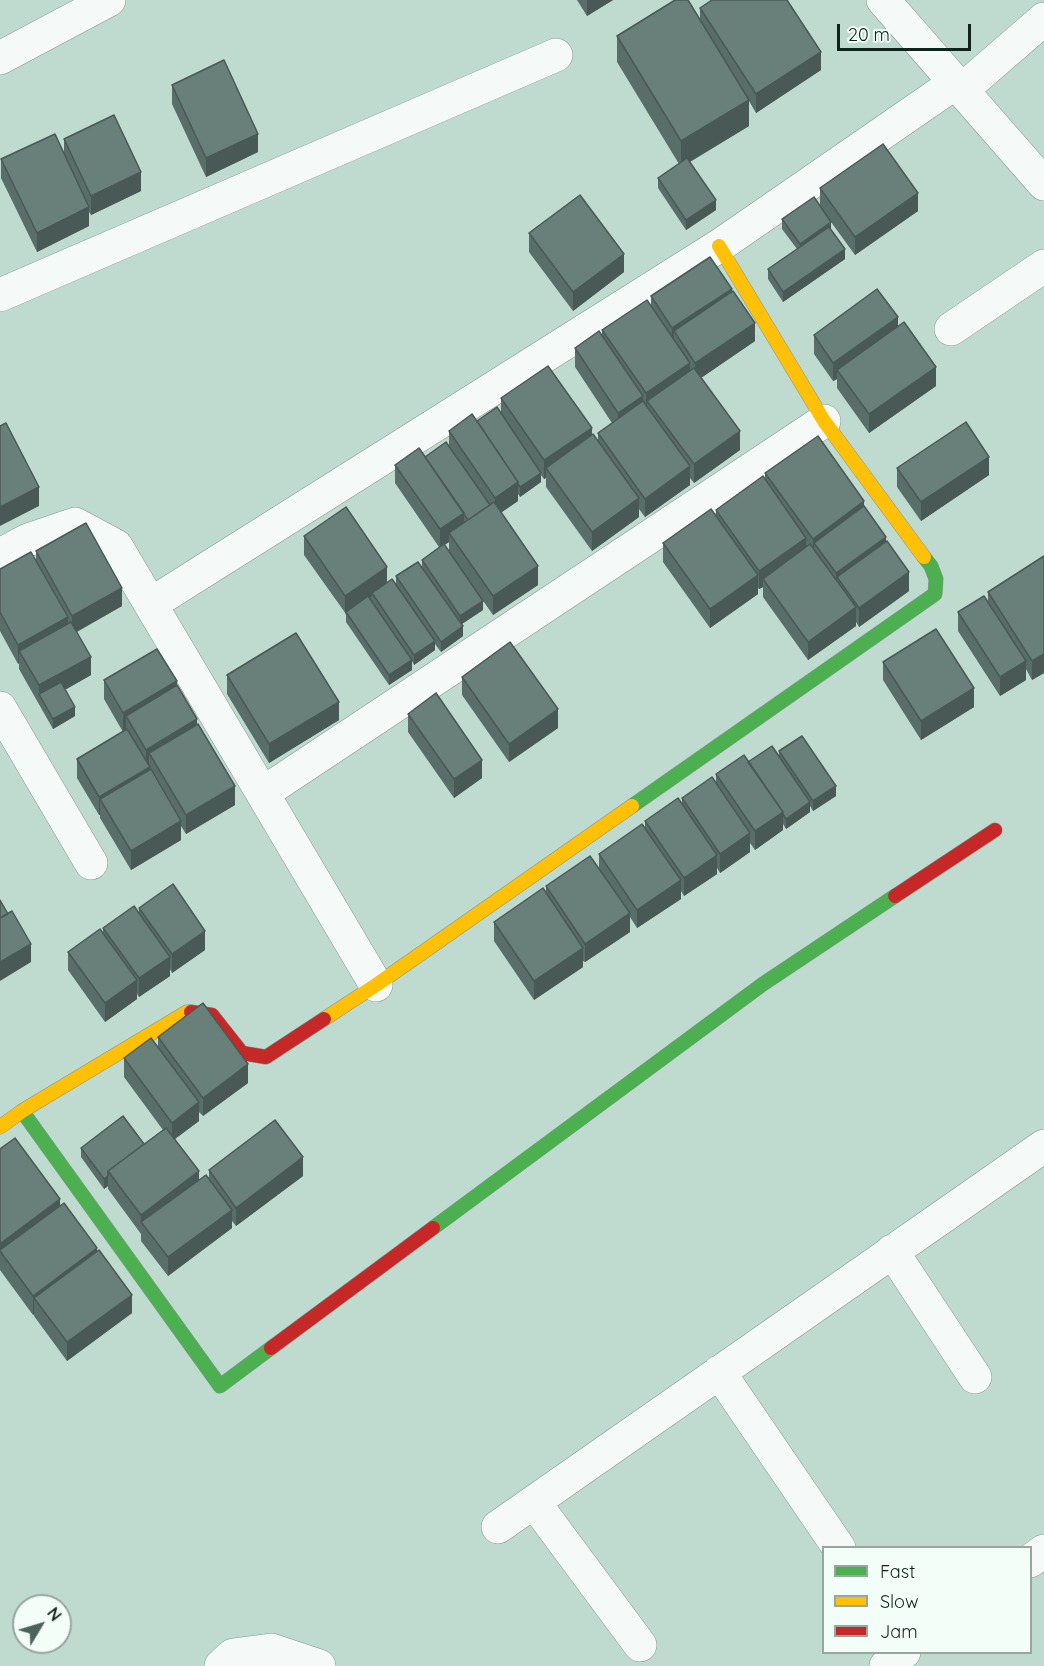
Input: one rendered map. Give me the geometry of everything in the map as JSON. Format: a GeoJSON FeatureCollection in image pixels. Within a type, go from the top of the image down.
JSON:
{"type":"FeatureCollection","features":[{"type":"Feature","properties":{"kind":"street"},"geometry":{"type":"LineString","coordinates":[[0,58],[109,0]]}},
{"type":"Feature","properties":{"kind":"street"},"geometry":{"type":"LineString","coordinates":[[883,0],[1044,184]]}},
{"type":"Feature","properties":{"kind":"street"},"geometry":{"type":"LineString","coordinates":[[151,604],[718,246],[959,87],[1044,19]]}},
{"type":"Feature","properties":{"kind":"street"},"geometry":{"type":"LineString","coordinates":[[0,295],[556,55]]}},
{"type":"Feature","properties":{"kind":"street"},"geometry":{"type":"LineString","coordinates":[[0,1127],[187,1012],[212,1015],[242,1053],[266,1057],[376,985],[935,594],[936,579],[931,566],[824,421],[718,246]]}},
{"type":"Feature","properties":{"kind":"street"},"geometry":{"type":"LineString","coordinates":[[951,329],[1044,266]]}},
{"type":"Feature","properties":{"kind":"street"},"geometry":{"type":"LineString","coordinates":[[263,793],[824,421]]}},
{"type":"Feature","properties":{"kind":"street"},"geometry":{"type":"LineString","coordinates":[[0,555],[28,540],[75,524],[117,546],[376,985]]}},
{"type":"Feature","properties":{"kind":"street"},"geometry":{"type":"LineString","coordinates":[[0,708],[91,863]]}},
{"type":"Feature","properties":{"kind":"street"},"geometry":{"type":"LineString","coordinates":[[22,1112],[220,1386],[763,984],[995,830]]}},
{"type":"Feature","properties":{"kind":"street"},"geometry":{"type":"LineString","coordinates":[[498,1527],[1044,1146]]}},
{"type":"Feature","properties":{"kind":"street"},"geometry":{"type":"LineString","coordinates":[[892,1251],[975,1377]]}},
{"type":"Feature","properties":{"kind":"street"},"geometry":{"type":"LineString","coordinates":[[719,1372],[838,1546]]}},
{"type":"Feature","properties":{"kind":"street"},"geometry":{"type":"LineString","coordinates":[[534,1502],[640,1645]]}},
{"type":"Feature","properties":{"kind":"street"},"geometry":{"type":"LineString","coordinates":[[221,1666],[233,1655],[271,1650],[319,1666]]}},
{"type":"Feature","properties":{"kind":"street"},"geometry":{"type":"LineString","coordinates":[[886,1666],[903,1654]]}},
{"type":"Feature","properties":{"kind":"building"},"geometry":{"type":"Polygon","coordinates":[[[675,0],[688,0],[749,100],[681,141],[617,36],[675,0]]]}},
{"type":"Feature","properties":{"kind":"building"},"geometry":{"type":"Polygon","coordinates":[[[712,0],[787,0],[821,52],[756,94],[700,8],[712,0]]]}},
{"type":"Feature","properties":{"kind":"building"},"geometry":{"type":"Polygon","coordinates":[[[224,60],[258,134],[206,158],[172,85],[224,60]]]}},
{"type":"Feature","properties":{"kind":"building"},"geometry":{"type":"Polygon","coordinates":[[[114,115],[141,172],[91,196],[64,139],[114,115]]]}},
{"type":"Feature","properties":{"kind":"building"},"geometry":{"type":"Polygon","coordinates":[[[55,134],[89,207],[37,233],[1,159],[55,134]]]}},
{"type":"Feature","properties":{"kind":"building"},"geometry":{"type":"Polygon","coordinates":[[[883,144],[918,193],[855,237],[820,188],[883,144]]]}},
{"type":"Feature","properties":{"kind":"building"},"geometry":{"type":"Polygon","coordinates":[[[687,158],[716,200],[686,220],[658,178],[687,158]]]}},
{"type":"Feature","properties":{"kind":"building"},"geometry":{"type":"Polygon","coordinates":[[[580,195],[624,254],[573,292],[529,233],[580,195]]]}},
{"type":"Feature","properties":{"kind":"building"},"geometry":{"type":"Polygon","coordinates":[[[814,197],[831,222],[800,244],[782,219],[814,197]]]}},
{"type":"Feature","properties":{"kind":"building"},"geometry":{"type":"Polygon","coordinates":[[[829,227],[845,249],[783,292],[768,269],[829,227]]]}},
{"type":"Feature","properties":{"kind":"building"},"geometry":{"type":"Polygon","coordinates":[[[710,257],[732,289],[672,328],[651,296],[710,257]]]}},
{"type":"Feature","properties":{"kind":"building"},"geometry":{"type":"Polygon","coordinates":[[[877,289],[898,317],[833,363],[814,335],[877,289]]]}},
{"type":"Feature","properties":{"kind":"building"},"geometry":{"type":"Polygon","coordinates":[[[733,291],[755,323],[695,363],[674,331],[733,291]]]}},
{"type":"Feature","properties":{"kind":"building"},"geometry":{"type":"Polygon","coordinates":[[[647,300],[690,363],[646,393],[602,330],[647,300]]]}},
{"type":"Feature","properties":{"kind":"building"},"geometry":{"type":"Polygon","coordinates":[[[904,322],[936,367],[869,414],[837,370],[904,322]]]}},
{"type":"Feature","properties":{"kind":"building"},"geometry":{"type":"Polygon","coordinates":[[[599,331],[643,396],[618,413],[575,348],[599,331]]]}},
{"type":"Feature","properties":{"kind":"building"},"geometry":{"type":"Polygon","coordinates":[[[548,366],[592,428],[544,460],[501,398],[548,366]]]}},
{"type":"Feature","properties":{"kind":"building"},"geometry":{"type":"Polygon","coordinates":[[[694,368],[740,431],[694,464],[647,401],[694,368]]]}},
{"type":"Feature","properties":{"kind":"building"},"geometry":{"type":"Polygon","coordinates":[[[643,401],[690,466],[645,499],[598,433],[643,401]]]}},
{"type":"Feature","properties":{"kind":"building"},"geometry":{"type":"Polygon","coordinates":[[[497,407],[541,473],[520,487],[477,421],[497,407]]]}},
{"type":"Feature","properties":{"kind":"building"},"geometry":{"type":"Polygon","coordinates":[[[472,414],[518,482],[495,498],[449,431],[472,414]]]}},
{"type":"Feature","properties":{"kind":"building"},"geometry":{"type":"Polygon","coordinates":[[[966,422],[989,457],[921,502],[897,468],[966,422]]]}},
{"type":"Feature","properties":{"kind":"building"},"geometry":{"type":"Polygon","coordinates":[[[6,423],[39,487],[0,507],[0,426],[6,423]]]}},
{"type":"Feature","properties":{"kind":"building"},"geometry":{"type":"Polygon","coordinates":[[[593,434],[639,498],[592,532],[546,468],[593,434]]]}},
{"type":"Feature","properties":{"kind":"building"},"geometry":{"type":"Polygon","coordinates":[[[818,436],[864,501],[813,539],[765,473],[818,436]]]}},
{"type":"Feature","properties":{"kind":"building"},"geometry":{"type":"Polygon","coordinates":[[[446,442],[490,505],[468,520],[425,457],[446,442]]]}},
{"type":"Feature","properties":{"kind":"building"},"geometry":{"type":"Polygon","coordinates":[[[419,448],[464,513],[440,529],[395,465],[419,448]]]}},
{"type":"Feature","properties":{"kind":"building"},"geometry":{"type":"Polygon","coordinates":[[[763,476],[806,538],[759,571],[716,510],[763,476]]]}},
{"type":"Feature","properties":{"kind":"building"},"geometry":{"type":"Polygon","coordinates":[[[494,502],[538,566],[493,596],[449,533],[494,502]]]}},
{"type":"Feature","properties":{"kind":"building"},"geometry":{"type":"Polygon","coordinates":[[[864,506],[886,537],[836,573],[814,543],[864,506]]]}},
{"type":"Feature","properties":{"kind":"building"},"geometry":{"type":"Polygon","coordinates":[[[346,507],[387,567],[345,596],[304,536],[346,507]]]}},
{"type":"Feature","properties":{"kind":"building"},"geometry":{"type":"Polygon","coordinates":[[[711,509],[758,575],[710,609],[663,543],[711,509]]]}},
{"type":"Feature","properties":{"kind":"building"},"geometry":{"type":"Polygon","coordinates":[[[86,523],[122,588],[72,616],[36,551],[86,523]]]}},
{"type":"Feature","properties":{"kind":"building"},"geometry":{"type":"Polygon","coordinates":[[[887,541],[909,572],[859,608],[837,577],[887,541]]]}},
{"type":"Feature","properties":{"kind":"building"},"geometry":{"type":"Polygon","coordinates":[[[444,544],[483,601],[460,616],[422,560],[444,544]]]}},
{"type":"Feature","properties":{"kind":"building"},"geometry":{"type":"Polygon","coordinates":[[[810,544],[856,607],[808,642],[763,579],[810,544]]]}},
{"type":"Feature","properties":{"kind":"building"},"geometry":{"type":"Polygon","coordinates":[[[31,552],[68,617],[18,645],[0,612],[0,569],[31,552]]]}},
{"type":"Feature","properties":{"kind":"building"},"geometry":{"type":"Polygon","coordinates":[[[1044,556],[1044,654],[1032,661],[988,592],[1044,556]]]}},
{"type":"Feature","properties":{"kind":"building"},"geometry":{"type":"Polygon","coordinates":[[[418,562],[463,626],[441,642],[396,576],[418,562]]]}},
{"type":"Feature","properties":{"kind":"building"},"geometry":{"type":"Polygon","coordinates":[[[392,579],[435,641],[414,655],[372,593],[392,579]]]}},
{"type":"Feature","properties":{"kind":"building"},"geometry":{"type":"Polygon","coordinates":[[[368,596],[412,660],[389,675],[346,612],[368,596]]]}},
{"type":"Feature","properties":{"kind":"building"},"geometry":{"type":"Polygon","coordinates":[[[984,596],[1026,661],[1000,677],[958,612],[984,596]]]}},
{"type":"Feature","properties":{"kind":"building"},"geometry":{"type":"Polygon","coordinates":[[[71,622],[91,657],[39,685],[19,651],[71,622]]]}},
{"type":"Feature","properties":{"kind":"building"},"geometry":{"type":"Polygon","coordinates":[[[936,629],[974,688],[921,721],[883,662],[936,629]]]}},
{"type":"Feature","properties":{"kind":"building"},"geometry":{"type":"Polygon","coordinates":[[[296,633],[339,702],[269,744],[227,675],[296,633]]]}},
{"type":"Feature","properties":{"kind":"building"},"geometry":{"type":"Polygon","coordinates":[[[510,642],[558,709],[509,744],[462,677],[510,642]]]}},
{"type":"Feature","properties":{"kind":"building"},"geometry":{"type":"Polygon","coordinates":[[[157,649],[177,681],[123,713],[104,680],[157,649]]]}},
{"type":"Feature","properties":{"kind":"building"},"geometry":{"type":"Polygon","coordinates":[[[61,682],[75,707],[53,719],[39,694],[61,682]]]}},
{"type":"Feature","properties":{"kind":"building"},"geometry":{"type":"Polygon","coordinates":[[[177,685],[197,719],[146,750],[126,716],[177,685]]]}},
{"type":"Feature","properties":{"kind":"building"},"geometry":{"type":"Polygon","coordinates":[[[436,693],[482,760],[454,779],[408,714],[436,693]]]}},
{"type":"Feature","properties":{"kind":"building"},"geometry":{"type":"Polygon","coordinates":[[[198,724],[235,786],[186,815],[149,753],[198,724]]]}},
{"type":"Feature","properties":{"kind":"building"},"geometry":{"type":"Polygon","coordinates":[[[127,729],[150,767],[99,797],[77,759],[127,729]]]}},
{"type":"Feature","properties":{"kind":"building"},"geometry":{"type":"Polygon","coordinates":[[[802,736],[836,786],[813,801],[779,751],[802,736]]]}},
{"type":"Feature","properties":{"kind":"building"},"geometry":{"type":"Polygon","coordinates":[[[772,746],[810,802],[786,819],[748,762],[772,746]]]}},
{"type":"Feature","properties":{"kind":"building"},"geometry":{"type":"Polygon","coordinates":[[[744,755],[783,812],[755,831],[716,774],[744,755]]]}},
{"type":"Feature","properties":{"kind":"building"},"geometry":{"type":"Polygon","coordinates":[[[151,769],[181,821],[131,851],[100,799],[151,769]]]}},
{"type":"Feature","properties":{"kind":"building"},"geometry":{"type":"Polygon","coordinates":[[[712,777],[750,833],[720,854],[682,798],[712,777]]]}},
{"type":"Feature","properties":{"kind":"building"},"geometry":{"type":"Polygon","coordinates":[[[678,798],[717,855],[684,878],[645,821],[678,798]]]}},
{"type":"Feature","properties":{"kind":"building"},"geometry":{"type":"Polygon","coordinates":[[[642,824],[681,880],[637,910],[599,854],[642,824]]]}},
{"type":"Feature","properties":{"kind":"building"},"geometry":{"type":"Polygon","coordinates":[[[590,856],[630,913],[585,944],[546,886],[590,856]]]}},
{"type":"Feature","properties":{"kind":"building"},"geometry":{"type":"Polygon","coordinates":[[[173,884],[205,931],[172,954],[139,908],[173,884]]]}},
{"type":"Feature","properties":{"kind":"building"},"geometry":{"type":"Polygon","coordinates":[[[543,888],[583,948],[534,981],[494,922],[543,888]]]}},
{"type":"Feature","properties":{"kind":"building"},"geometry":{"type":"Polygon","coordinates":[[[0,900],[8,914],[0,918],[0,900]]]}},
{"type":"Feature","properties":{"kind":"building"},"geometry":{"type":"Polygon","coordinates":[[[134,906],[170,957],[139,978],[103,928],[134,906]]]}},
{"type":"Feature","properties":{"kind":"building"},"geometry":{"type":"Polygon","coordinates":[[[12,911],[31,944],[0,962],[0,918],[12,911]]]}},
{"type":"Feature","properties":{"kind":"building"},"geometry":{"type":"Polygon","coordinates":[[[100,929],[137,980],[105,1003],[68,952],[100,929]]]}},
{"type":"Feature","properties":{"kind":"building"},"geometry":{"type":"Polygon","coordinates":[[[203,1003],[248,1064],[203,1098],[158,1037],[203,1003]]]}},
{"type":"Feature","properties":{"kind":"building"},"geometry":{"type":"Polygon","coordinates":[[[151,1038],[199,1102],[172,1123],[124,1058],[151,1038]]]}},
{"type":"Feature","properties":{"kind":"building"},"geometry":{"type":"Polygon","coordinates":[[[123,1116],[144,1144],[108,1171],[108,1176],[104,1179],[81,1148],[123,1116]]]}},
{"type":"Feature","properties":{"kind":"building"},"geometry":{"type":"Polygon","coordinates":[[[275,1120],[303,1157],[236,1208],[209,1170],[275,1120]]]}},
{"type":"Feature","properties":{"kind":"building"},"geometry":{"type":"Polygon","coordinates":[[[166,1128],[199,1171],[141,1215],[108,1171],[166,1128]]]}},
{"type":"Feature","properties":{"kind":"building"},"geometry":{"type":"Polygon","coordinates":[[[15,1138],[60,1199],[0,1244],[0,1149],[15,1138]]]}},
{"type":"Feature","properties":{"kind":"building"},"geometry":{"type":"Polygon","coordinates":[[[206,1175],[232,1210],[168,1257],[141,1222],[206,1175]]]}},
{"type":"Feature","properties":{"kind":"building"},"geometry":{"type":"Polygon","coordinates":[[[64,1203],[97,1248],[33,1296],[0,1250],[64,1203]]]}},
{"type":"Feature","properties":{"kind":"building"},"geometry":{"type":"Polygon","coordinates":[[[99,1250],[132,1295],[67,1342],[34,1298],[99,1250]]]}},
{"type":"Feature","properties":{"kind":"traffic: fast"},"geometry":{"type":"LineString","coordinates":[[632,806],[935,594],[936,579],[931,566],[924,557]]}},
{"type":"Feature","properties":{"kind":"traffic: fast"},"geometry":{"type":"LineString","coordinates":[[433,1228],[763,984],[895,896]]}},
{"type":"Feature","properties":{"kind":"traffic: fast"},"geometry":{"type":"LineString","coordinates":[[22,1111],[220,1386],[271,1348]]}},
{"type":"Feature","properties":{"kind":"traffic: slow"},"geometry":{"type":"LineString","coordinates":[[719,246],[824,421],[924,557]]}},
{"type":"Feature","properties":{"kind":"traffic: slow"},"geometry":{"type":"LineString","coordinates":[[324,1019],[632,806]]}},
{"type":"Feature","properties":{"kind":"traffic: slow"},"geometry":{"type":"LineString","coordinates":[[0,1127],[22,1111],[187,1012],[191,1012]]}},
{"type":"Feature","properties":{"kind":"traffic: jam"},"geometry":{"type":"LineString","coordinates":[[895,896],[995,830]]}},
{"type":"Feature","properties":{"kind":"traffic: jam"},"geometry":{"type":"LineString","coordinates":[[191,1012],[212,1015],[242,1053],[266,1057],[324,1019]]}},
{"type":"Feature","properties":{"kind":"traffic: jam"},"geometry":{"type":"LineString","coordinates":[[271,1348],[433,1228]]}}]}
